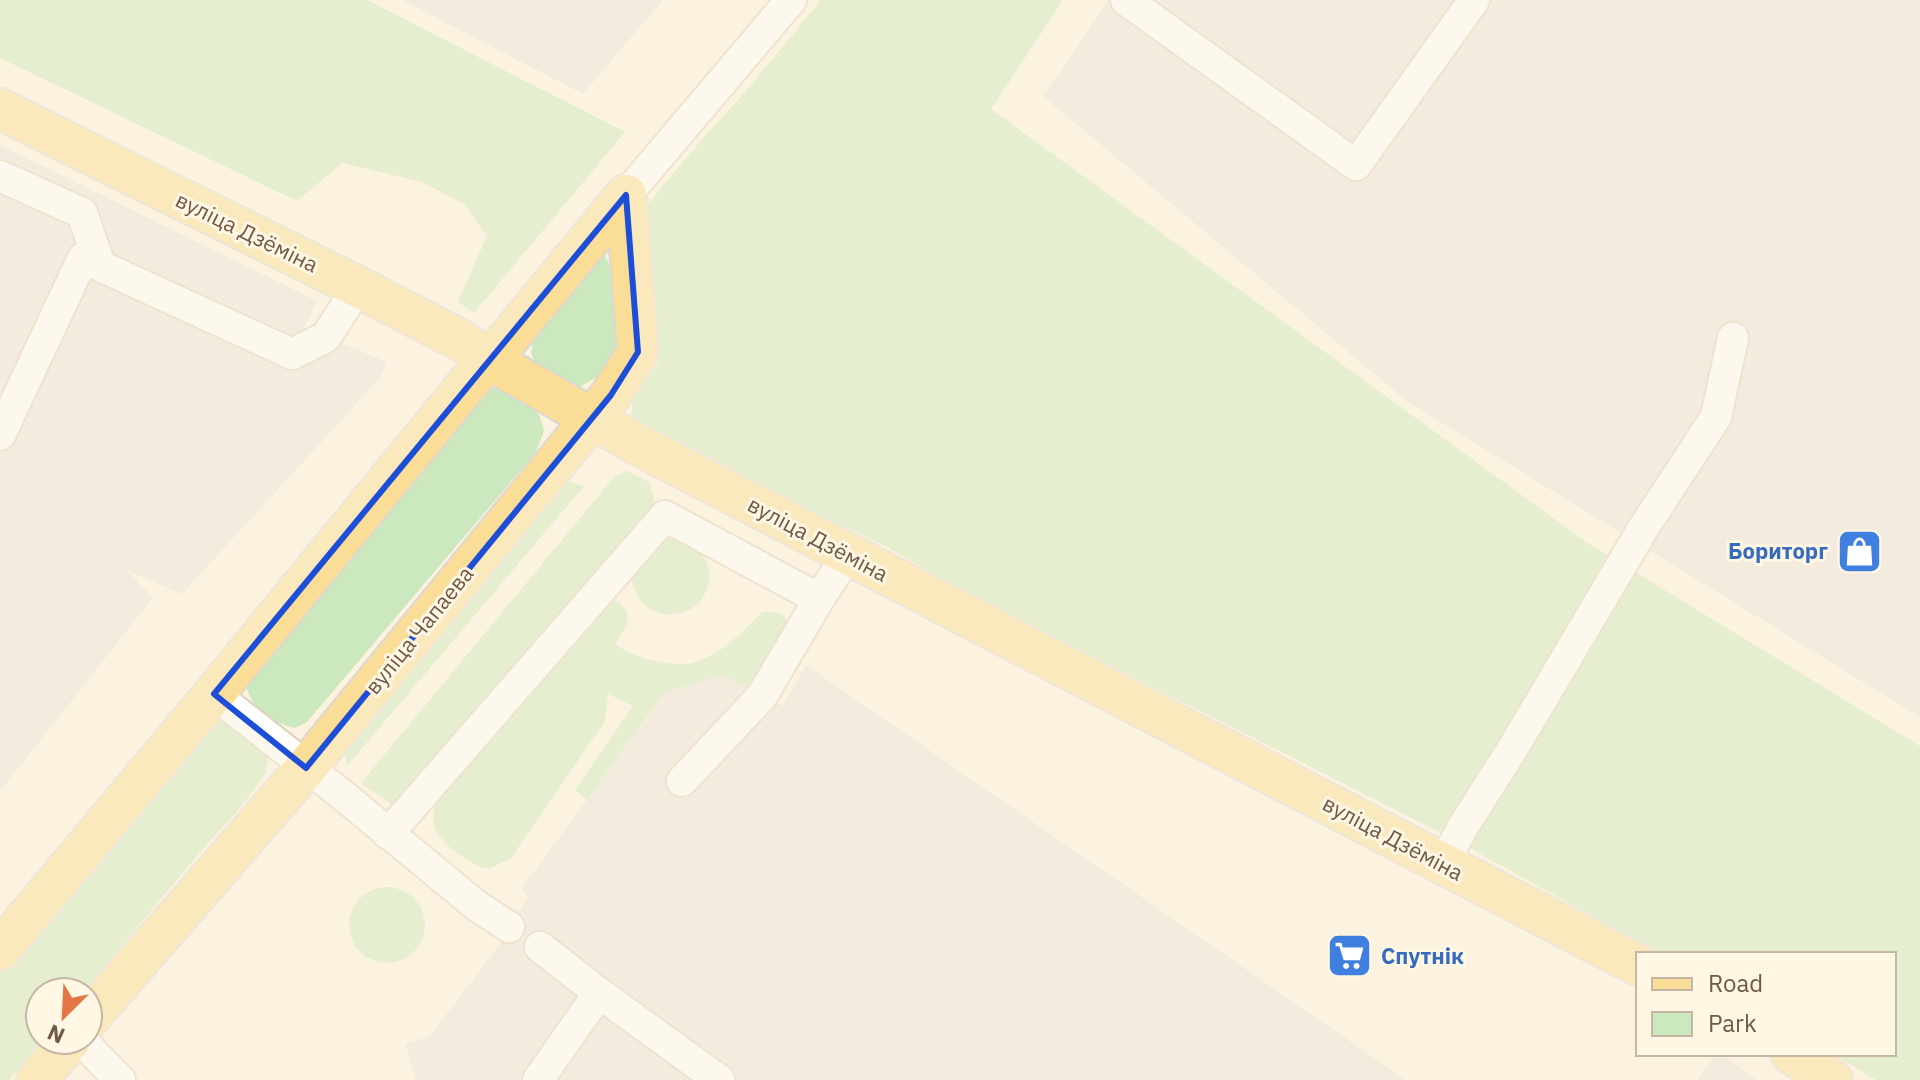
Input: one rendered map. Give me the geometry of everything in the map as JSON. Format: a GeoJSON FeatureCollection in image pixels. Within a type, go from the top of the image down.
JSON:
{"type":"FeatureCollection","features":[{"type":"Feature","properties":{"kind":"main road","name":"вуліца Дзёміна"},"geometry":{"type":"LineString","coordinates":[[0,109],[462,341],[591,419],[1636,964]]}},
{"type":"Feature","properties":{"kind":"main road"},"geometry":{"type":"LineString","coordinates":[[0,950],[626,195]]}},
{"type":"Feature","properties":{"kind":"main road","name":"вуліца Чапаева"},"geometry":{"type":"LineString","coordinates":[[104,1001],[306,768],[611,395],[638,352],[626,195]]}},
{"type":"Feature","properties":{"kind":"main road"},"geometry":{"type":"LineString","coordinates":[[37,1080],[57,1056]]}},
{"type":"Feature","properties":{"kind":"main road"},"geometry":{"type":"LineString","coordinates":[[1795,1056],[1832,1080]]}},
{"type":"Feature","properties":{"kind":"street"},"geometry":{"type":"LineString","coordinates":[[626,195],[791,0]]}},
{"type":"Feature","properties":{"kind":"street"},"geometry":{"type":"LineString","coordinates":[[1126,0],[1356,165],[1474,0]]}},
{"type":"Feature","properties":{"kind":"street"},"geometry":{"type":"LineString","coordinates":[[0,176],[82,213],[100,265]]}},
{"type":"Feature","properties":{"kind":"street"},"geometry":{"type":"LineString","coordinates":[[0,435],[83,258],[292,354],[326,337],[358,287]]}},
{"type":"Feature","properties":{"kind":"street"},"geometry":{"type":"LineString","coordinates":[[1443,864],[1637,540],[1716,417],[1733,338]]}},
{"type":"Feature","properties":{"kind":"street"},"geometry":{"type":"LineString","coordinates":[[388,834],[665,516],[819,599]]}},
{"type":"Feature","properties":{"kind":"street"},"geometry":{"type":"LineString","coordinates":[[682,781],[762,696],[848,554]]}},
{"type":"Feature","properties":{"kind":"street"},"geometry":{"type":"LineString","coordinates":[[214,694],[477,906],[509,927]]}},
{"type":"Feature","properties":{"kind":"street"},"geometry":{"type":"LineString","coordinates":[[540,947],[719,1080]]}},
{"type":"Feature","properties":{"kind":"street"},"geometry":{"type":"LineString","coordinates":[[538,1080],[599,993]]}},
{"type":"Feature","properties":{"kind":"street"},"geometry":{"type":"LineString","coordinates":[[97,1056],[120,1080]]}},
{"type":"Feature","properties":{"kind":"highlighted area"},"geometry":{"type":"Polygon","coordinates":[[[626,195],[638,352],[611,395],[306,768],[214,694],[626,195]]]}},
{"type":"Feature","properties":{"kind":"shaded area"},"geometry":{"type":"Polygon","coordinates":[[[402,0],[663,0],[583,94],[402,0]]]}},
{"type":"Feature","properties":{"kind":"shaded area"},"geometry":{"type":"Polygon","coordinates":[[[1109,0],[1920,0],[1920,717],[1408,402],[1043,96],[1109,0]]]}},
{"type":"Feature","properties":{"kind":"shaded area"},"geometry":{"type":"Polygon","coordinates":[[[0,145],[317,301],[304,328],[387,362],[379,379],[182,594],[127,570],[153,598],[0,791],[0,145]]]}},
{"type":"Feature","properties":{"kind":"shaded area"},"geometry":{"type":"Polygon","coordinates":[[[806,665],[1406,1080],[416,1080],[405,1044],[430,1036],[494,952],[528,897],[522,888],[665,692],[723,675],[783,706],[806,665]]]}},
{"type":"Feature","properties":{"kind":"shaded area"},"geometry":{"type":"Polygon","coordinates":[[[1715,1056],[1725,1056],[1757,1080],[1698,1080],[1715,1056]]]}},
{"type":"Feature","properties":{"kind":"green space"},"geometry":{"type":"Polygon","coordinates":[[[0,0],[367,0],[625,132],[474,313],[458,302],[487,236],[464,204],[422,182],[342,163],[297,201],[0,58],[0,0]]]}},
{"type":"Feature","properties":{"kind":"green space"},"geometry":{"type":"Polygon","coordinates":[[[821,0],[1063,0],[991,109],[1586,542],[1920,746],[1920,1080],[1876,1080],[1836,1056],[1896,1056],[1896,952],[1657,952],[1455,840],[969,594],[889,548],[650,434],[631,418],[633,397],[658,364],[645,222],[648,204],[821,0]]]}},
{"type":"Feature","properties":{"kind":"green space"},"geometry":{"type":"Polygon","coordinates":[[[602,251],[608,261],[615,298],[616,349],[597,377],[576,389],[538,369],[531,353],[534,332],[602,251]]]}},
{"type":"Feature","properties":{"kind":"green space"},"geometry":{"type":"Polygon","coordinates":[[[498,385],[532,404],[540,417],[544,431],[536,452],[307,722],[295,728],[268,717],[250,697],[244,678],[483,392],[498,385]]]}},
{"type":"Feature","properties":{"kind":"green space"},"geometry":{"type":"Polygon","coordinates":[[[627,471],[649,482],[654,499],[650,517],[400,810],[361,783],[614,477],[627,471]]]}},
{"type":"Feature","properties":{"kind":"green space"},"geometry":{"type":"Polygon","coordinates":[[[562,480],[584,486],[347,766],[344,745],[562,480]]]}},
{"type":"Feature","properties":{"kind":"green space"},"geometry":{"type":"Polygon","coordinates":[[[666,538],[685,542],[700,552],[709,577],[702,599],[683,612],[672,614],[650,609],[635,591],[632,579],[635,568],[651,547],[666,538]]]}},
{"type":"Feature","properties":{"kind":"green space"},"geometry":{"type":"Polygon","coordinates":[[[602,601],[620,603],[628,613],[626,627],[615,644],[632,654],[656,661],[687,664],[709,657],[763,612],[781,614],[790,631],[751,690],[723,675],[665,692],[587,800],[575,790],[633,706],[608,694],[605,721],[511,858],[490,868],[474,864],[439,836],[434,822],[435,806],[583,622],[602,601]]]}},
{"type":"Feature","properties":{"kind":"green space"},"geometry":{"type":"Polygon","coordinates":[[[220,716],[264,748],[268,759],[265,774],[241,807],[96,976],[24,976],[24,1056],[29,1056],[9,1080],[0,1080],[0,971],[207,722],[220,716]]]}},
{"type":"Feature","properties":{"kind":"green space"},"geometry":{"type":"Polygon","coordinates":[[[387,887],[402,890],[414,898],[422,910],[425,925],[422,940],[414,952],[402,960],[387,963],[372,960],[360,952],[352,940],[349,925],[352,910],[360,898],[372,890],[387,887]]]}},
{"type":"Feature","properties":{"kind":"place","name":"Бориторг"},"geometry":{"type":"Point","coordinates":[1859,551]}},
{"type":"Feature","properties":{"kind":"place","name":"Спутнік"},"geometry":{"type":"Point","coordinates":[1350,956]}}]}
